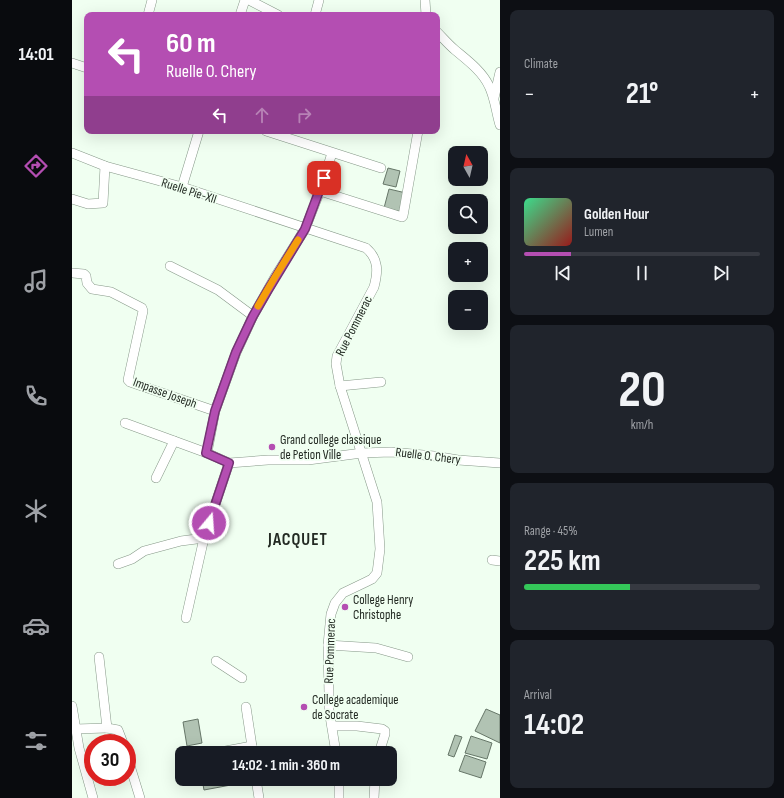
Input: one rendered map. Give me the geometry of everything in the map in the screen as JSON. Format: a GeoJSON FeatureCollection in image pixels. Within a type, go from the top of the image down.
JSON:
{"type":"FeatureCollection","features":[{"type":"Feature","properties":{"kind":"street"},"geometry":{"type":"LineString","coordinates":[[149,12],[152,0]]}},
{"type":"Feature","properties":{"kind":"street"},"geometry":{"type":"LineString","coordinates":[[241,12],[245,0]]}},
{"type":"Feature","properties":{"kind":"street"},"geometry":{"type":"LineString","coordinates":[[249,0],[272,12]]}},
{"type":"Feature","properties":{"kind":"street"},"geometry":{"type":"LineString","coordinates":[[317,12],[319,0]]}},
{"type":"Feature","properties":{"kind":"street"},"geometry":{"type":"LineString","coordinates":[[426,0],[426,12]]}},
{"type":"Feature","properties":{"kind":"street"},"geometry":{"type":"LineString","coordinates":[[440,35],[455,50],[468,59],[489,85],[500,125]]}},
{"type":"Feature","properties":{"kind":"street"},"geometry":{"type":"LineString","coordinates":[[72,63],[84,67]]}},
{"type":"Feature","properties":{"kind":"street"},"geometry":{"type":"LineString","coordinates":[[494,100],[500,72]]}},
{"type":"Feature","properties":{"kind":"street"},"geometry":{"type":"LineString","coordinates":[[182,187],[199,134]]}},
{"type":"Feature","properties":{"kind":"street"},"geometry":{"type":"LineString","coordinates":[[275,134],[381,168]]}},
{"type":"Feature","properties":{"kind":"street"},"geometry":{"type":"LineString","coordinates":[[320,191],[400,218],[403,216],[417,134]]}},
{"type":"Feature","properties":{"kind":"street","name":"Ruelle Pie-XII"},"geometry":{"type":"LineString","coordinates":[[72,153],[105,166],[182,187],[305,229]]}},
{"type":"Feature","properties":{"kind":"street"},"geometry":{"type":"LineString","coordinates":[[206,453],[215,411],[236,352],[253,316],[305,229],[320,191],[332,153]]}},
{"type":"Feature","properties":{"kind":"street"},"geometry":{"type":"LineString","coordinates":[[72,199],[88,204],[103,203],[105,166]]}},
{"type":"Feature","properties":{"kind":"street","name":"Rue Pommerac"},"geometry":{"type":"LineString","coordinates":[[305,229],[366,248],[373,254],[377,276],[374,287],[337,356],[336,364],[340,386],[378,502],[380,549],[377,573],[372,579],[343,592],[335,603],[331,614],[328,645],[329,694],[335,746]]}},
{"type":"Feature","properties":{"kind":"street"},"geometry":{"type":"LineString","coordinates":[[170,266],[218,290],[253,316]]}},
{"type":"Feature","properties":{"kind":"street","name":"Impasse Joseph"},"geometry":{"type":"LineString","coordinates":[[72,273],[84,274],[92,290],[111,292],[142,308],[143,311],[128,380],[130,382],[215,411]]}},
{"type":"Feature","properties":{"kind":"street"},"geometry":{"type":"LineString","coordinates":[[340,386],[381,382]]}},
{"type":"Feature","properties":{"kind":"street","name":"Ruelle O. Chery"},"geometry":{"type":"LineString","coordinates":[[124,423],[229,463],[268,460],[308,460],[391,452],[458,460],[500,463]]}},
{"type":"Feature","properties":{"kind":"street"},"geometry":{"type":"LineString","coordinates":[[156,478],[174,441]]}},
{"type":"Feature","properties":{"kind":"street"},"geometry":{"type":"LineString","coordinates":[[186,618],[204,538],[229,463]]}},
{"type":"Feature","properties":{"kind":"street"},"geometry":{"type":"LineString","coordinates":[[118,564],[132,559],[144,551],[181,541],[204,538]]}},
{"type":"Feature","properties":{"kind":"street"},"geometry":{"type":"LineString","coordinates":[[328,645],[376,648],[408,657]]}},
{"type":"Feature","properties":{"kind":"street"},"geometry":{"type":"LineString","coordinates":[[99,658],[107,728]]}},
{"type":"Feature","properties":{"kind":"street"},"geometry":{"type":"LineString","coordinates":[[216,661],[242,678]]}},
{"type":"Feature","properties":{"kind":"street"},"geometry":{"type":"LineString","coordinates":[[72,706],[75,729],[84,771],[93,798]]}},
{"type":"Feature","properties":{"kind":"street"},"geometry":{"type":"LineString","coordinates":[[246,707],[252,746]]}},
{"type":"Feature","properties":{"kind":"street"},"geometry":{"type":"LineString","coordinates":[[332,726],[357,726],[382,729],[385,731],[385,734],[381,746]]}},
{"type":"Feature","properties":{"kind":"street"},"geometry":{"type":"LineString","coordinates":[[75,729],[107,728],[118,730],[120,734]]}},
{"type":"Feature","properties":{"kind":"street"},"geometry":{"type":"LineString","coordinates":[[136,785],[140,798]]}},
{"type":"Feature","properties":{"kind":"street"},"geometry":{"type":"LineString","coordinates":[[257,786],[259,798]]}},
{"type":"Feature","properties":{"kind":"street"},"geometry":{"type":"LineString","coordinates":[[339,786],[340,798]]}},
{"type":"Feature","properties":{"kind":"street"},"geometry":{"type":"LineString","coordinates":[[374,798],[375,786]]}},
{"type":"Feature","properties":{"kind":"building"},"geometry":{"type":"Polygon","coordinates":[[[388,168],[400,171],[396,187],[383,184],[388,168]]]}},
{"type":"Feature","properties":{"kind":"building"},"geometry":{"type":"Polygon","coordinates":[[[389,189],[406,193],[402,212],[384,208],[389,189]]]}},
{"type":"Feature","properties":{"kind":"building"},"geometry":{"type":"Polygon","coordinates":[[[486,709],[500,715],[500,743],[475,731],[486,709]]]}},
{"type":"Feature","properties":{"kind":"building"},"geometry":{"type":"Polygon","coordinates":[[[198,719],[202,743],[187,746],[183,722],[198,719]]]}},
{"type":"Feature","properties":{"kind":"building"},"geometry":{"type":"Polygon","coordinates":[[[455,735],[462,737],[454,757],[448,755],[455,735]]]}},
{"type":"Feature","properties":{"kind":"building"},"geometry":{"type":"Polygon","coordinates":[[[471,736],[492,743],[487,759],[465,753],[471,736]]]}},
{"type":"Feature","properties":{"kind":"building"},"geometry":{"type":"Polygon","coordinates":[[[465,755],[486,762],[481,778],[459,771],[465,755]]]}},
{"type":"Feature","properties":{"kind":"building"},"geometry":{"type":"Polygon","coordinates":[[[203,786],[226,786],[204,790],[203,786]]]}},
{"type":"Feature","properties":{"kind":"slow traffic"},"geometry":{"type":"LineString","coordinates":[[258,306],[298,240]]}},
{"type":"Feature","properties":{"kind":"place","name":"Grand college classique de Petion Ville"},"geometry":{"type":"Point","coordinates":[272,447]}},
{"type":"Feature","properties":{"kind":"place","name":"College Henry Christophe"},"geometry":{"type":"Point","coordinates":[345,607]}},
{"type":"Feature","properties":{"kind":"place","name":"College academique de Socrate"},"geometry":{"type":"Point","coordinates":[304,707]}},
{"type":"Feature","properties":{"kind":"district","name":"JACQUET"},"geometry":{"type":"Point","coordinates":[298,540]}},
{"type":"Feature","properties":{"kind":"route"},"geometry":{"type":"LineString","coordinates":[[209,523],[229,463],[206,453],[215,411],[236,352],[253,316],[305,229],[324,178]]}}]}
